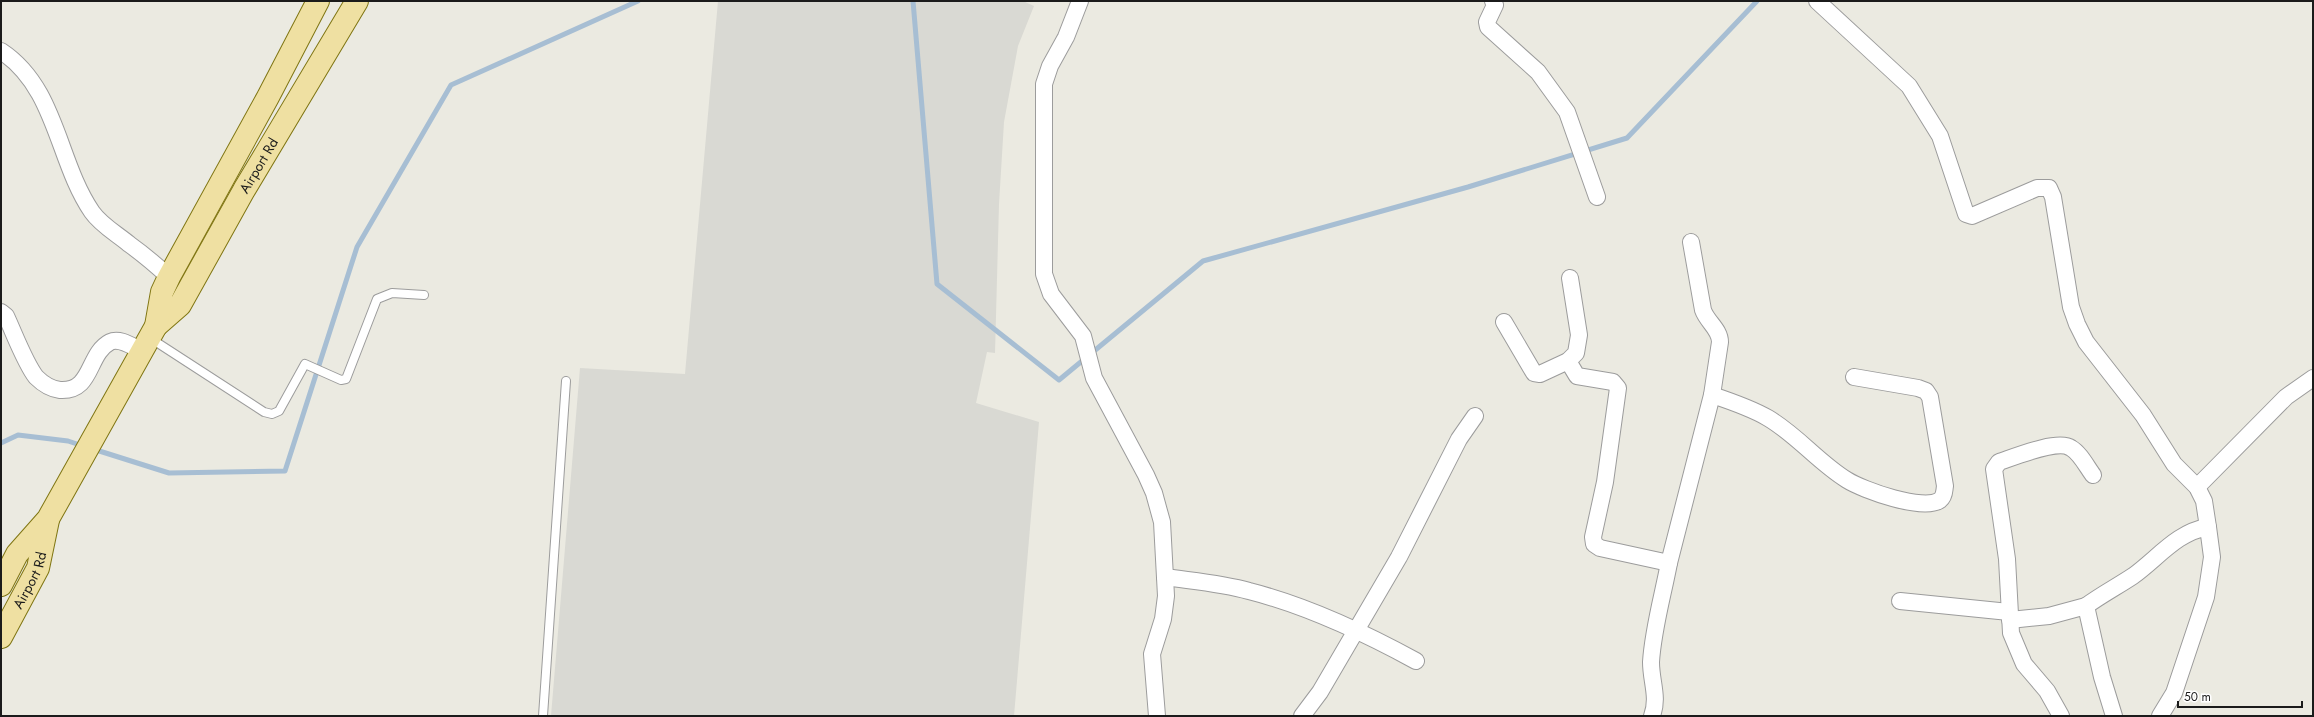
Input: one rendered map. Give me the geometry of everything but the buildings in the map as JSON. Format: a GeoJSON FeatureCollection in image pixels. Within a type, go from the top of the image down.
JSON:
{"type":"FeatureCollection","features":[{"type":"Feature","properties":{"kind":"main road"},"geometry":{"type":"LineString","coordinates":[[1,585],[17,554],[52,511],[149,338],[162,292],[169,277],[268,97],[318,1]]}},
{"type":"Feature","properties":{"kind":"main road","name":"Airport Rd"},"geometry":{"type":"LineString","coordinates":[[149,338],[180,305],[244,190],[357,1]]}},
{"type":"Feature","properties":{"kind":"main road","name":"Airport Rd"},"geometry":{"type":"LineString","coordinates":[[1,637],[38,568],[52,511]]}},
{"type":"Feature","properties":{"kind":"street"},"geometry":{"type":"LineString","coordinates":[[1080,1],[1066,37],[1050,66],[1044,84],[1044,274],[1051,294],[1083,336],[1094,378],[1154,493],[1162,522],[1165,606],[1152,654],[1157,716]]}},
{"type":"Feature","properties":{"kind":"street"},"geometry":{"type":"LineString","coordinates":[[1493,1],[1495,5],[1487,22],[1488,27],[1538,72],[1567,112],[1597,197]]}},
{"type":"Feature","properties":{"kind":"street"},"geometry":{"type":"LineString","coordinates":[[1817,1],[1909,86],[1943,142],[1966,214],[1972,216],[2037,188],[2049,188],[2053,197],[2071,307],[2076,324],[2095,354],[2155,432],[2174,464],[2197,487],[2204,501],[2212,557],[2206,597],[2174,693],[2160,716]]}},
{"type":"Feature","properties":{"kind":"street"},"geometry":{"type":"LineString","coordinates":[[1,51],[22,70],[38,90],[49,111],[69,166],[93,212],[104,225],[169,277]]}},
{"type":"Feature","properties":{"kind":"street"},"geometry":{"type":"LineString","coordinates":[[1652,716],[1656,705],[1656,692],[1652,660],[1669,563],[1712,395],[1720,338],[1702,310],[1691,242]]}},
{"type":"Feature","properties":{"kind":"street"},"geometry":{"type":"LineString","coordinates":[[1504,322],[1534,374],[1540,374],[1568,361],[1576,353],[1579,334],[1570,278]]}},
{"type":"Feature","properties":{"kind":"street"},"geometry":{"type":"LineString","coordinates":[[1,312],[6,316],[36,376],[46,385],[58,390],[70,390],[79,386],[104,347],[111,342],[123,342],[149,338]]}},
{"type":"Feature","properties":{"kind":"street"},"geometry":{"type":"LineString","coordinates":[[1568,361],[1577,376],[1613,382],[1618,388],[1605,482],[1593,538],[1594,544],[1600,548],[1669,563]]}},
{"type":"Feature","properties":{"kind":"street"},"geometry":{"type":"LineString","coordinates":[[1712,395],[1769,418],[1825,464],[1858,486],[1920,503],[1934,503],[1941,500],[1944,495],[1945,486],[1930,397],[1926,391],[1918,388],[1854,377]]}},
{"type":"Feature","properties":{"kind":"street"},"geometry":{"type":"LineString","coordinates":[[2197,487],[2286,397],[2313,378]]}},
{"type":"Feature","properties":{"kind":"street"},"geometry":{"type":"LineString","coordinates":[[1302,716],[1320,692],[1399,557],[1459,438],[1475,416]]}},
{"type":"Feature","properties":{"kind":"street"},"geometry":{"type":"LineString","coordinates":[[2061,716],[2047,691],[2024,664],[2011,633],[2009,616],[2008,559],[1994,469],[1996,463],[2048,447],[2067,446],[2074,450],[2093,475]]}},
{"type":"Feature","properties":{"kind":"street"},"geometry":{"type":"LineString","coordinates":[[1900,601],[2009,616],[2049,616],[2086,606],[2132,576],[2187,533],[2208,527]]}},
{"type":"Feature","properties":{"kind":"street"},"geometry":{"type":"LineString","coordinates":[[1165,577],[1247,590],[1284,601],[1356,629],[1416,661]]}},
{"type":"Feature","properties":{"kind":"street"},"geometry":{"type":"LineString","coordinates":[[2086,606],[2102,678],[2114,716]]}},
{"type":"Feature","properties":{"kind":"lane"},"geometry":{"type":"LineString","coordinates":[[149,338],[268,414],[279,411],[302,365],[312,365],[344,380],[348,376],[377,299],[392,293],[424,296]]}},
{"type":"Feature","properties":{"kind":"lane"},"geometry":{"type":"LineString","coordinates":[[543,716],[566,381]]}},
{"type":"Feature","properties":{"kind":"shaded area"},"geometry":{"type":"Polygon","coordinates":[[[718,1],[1023,1],[1034,6],[1018,46],[1004,122],[999,204],[995,353],[987,352],[976,403],[1039,422],[1014,716],[551,716],[580,368],[685,374],[718,1]]]}},
{"type":"Feature","properties":{"kind":"waterway"},"geometry":{"type":"LineString","coordinates":[[93,449],[169,473],[285,471],[357,247],[451,85],[638,1]]}},
{"type":"Feature","properties":{"kind":"waterway"},"geometry":{"type":"LineString","coordinates":[[913,1],[937,284],[1059,380],[1203,261],[1468,187],[1627,138],[1757,1]]}},
{"type":"Feature","properties":{"kind":"waterway"},"geometry":{"type":"LineString","coordinates":[[1,443],[18,435],[68,441],[83,446]]}}]}
